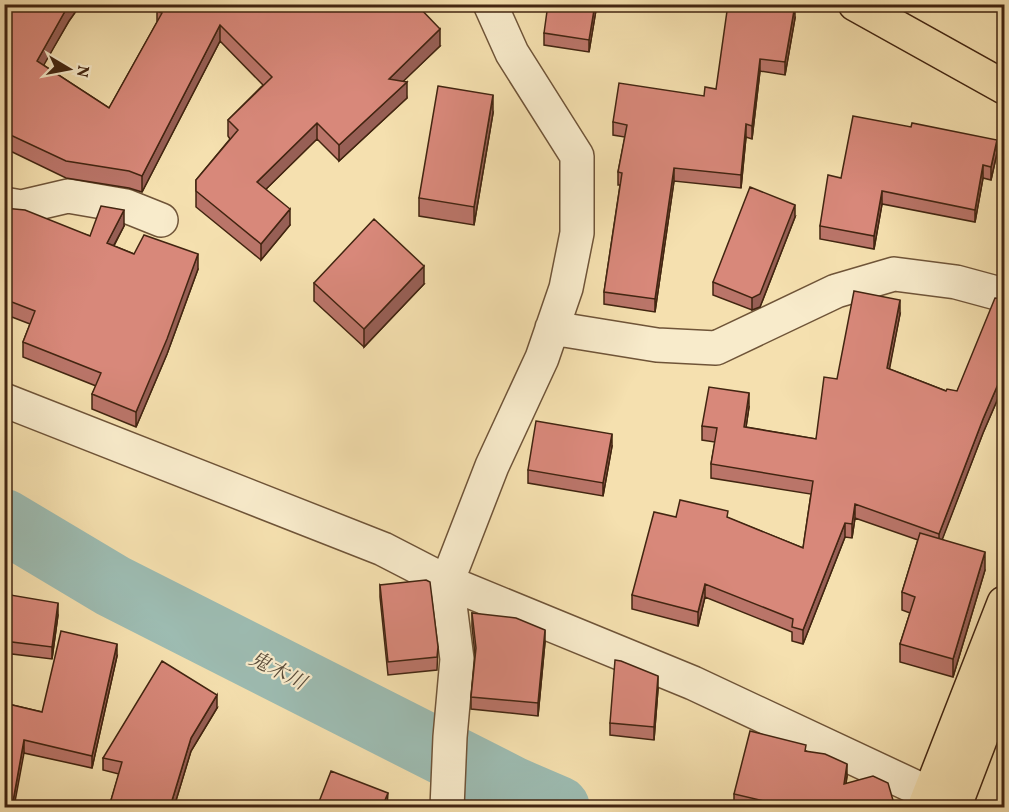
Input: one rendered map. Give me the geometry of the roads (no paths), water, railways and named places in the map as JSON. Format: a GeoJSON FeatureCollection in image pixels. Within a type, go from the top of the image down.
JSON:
{"type":"FeatureCollection","features":[{"type":"Feature","properties":{"kind":"main road"},"geometry":{"type":"LineString","coordinates":[[855,4],[1005,87]]}},
{"type":"Feature","properties":{"kind":"main road"},"geometry":{"type":"LineString","coordinates":[[943,805],[1005,603]]}},
{"type":"Feature","properties":{"kind":"main road"},"geometry":{"type":"LineString","coordinates":[[943,805],[1005,677]]}},
{"type":"Feature","properties":{"kind":"street"},"geometry":{"type":"LineString","coordinates":[[447,807],[457,659],[447,582],[492,466],[542,358],[566,288],[577,233],[577,156],[512,53],[490,4]]}},
{"type":"Feature","properties":{"kind":"street"},"geometry":{"type":"LineString","coordinates":[[4,204],[21,207],[68,196],[126,206],[161,220]]}},
{"type":"Feature","properties":{"kind":"street"},"geometry":{"type":"LineString","coordinates":[[552,328],[657,345],[717,348],[836,291],[894,274],[956,282],[1005,295]]}},
{"type":"Feature","properties":{"kind":"street"},"geometry":{"type":"LineString","coordinates":[[4,400],[383,549],[447,582],[693,683],[943,805]]}},
{"type":"Feature","properties":{"kind":"waterway","name":"鬼木川"},"geometry":{"type":"LineString","coordinates":[[4,521],[113,586],[514,789],[558,808]]}}]}
